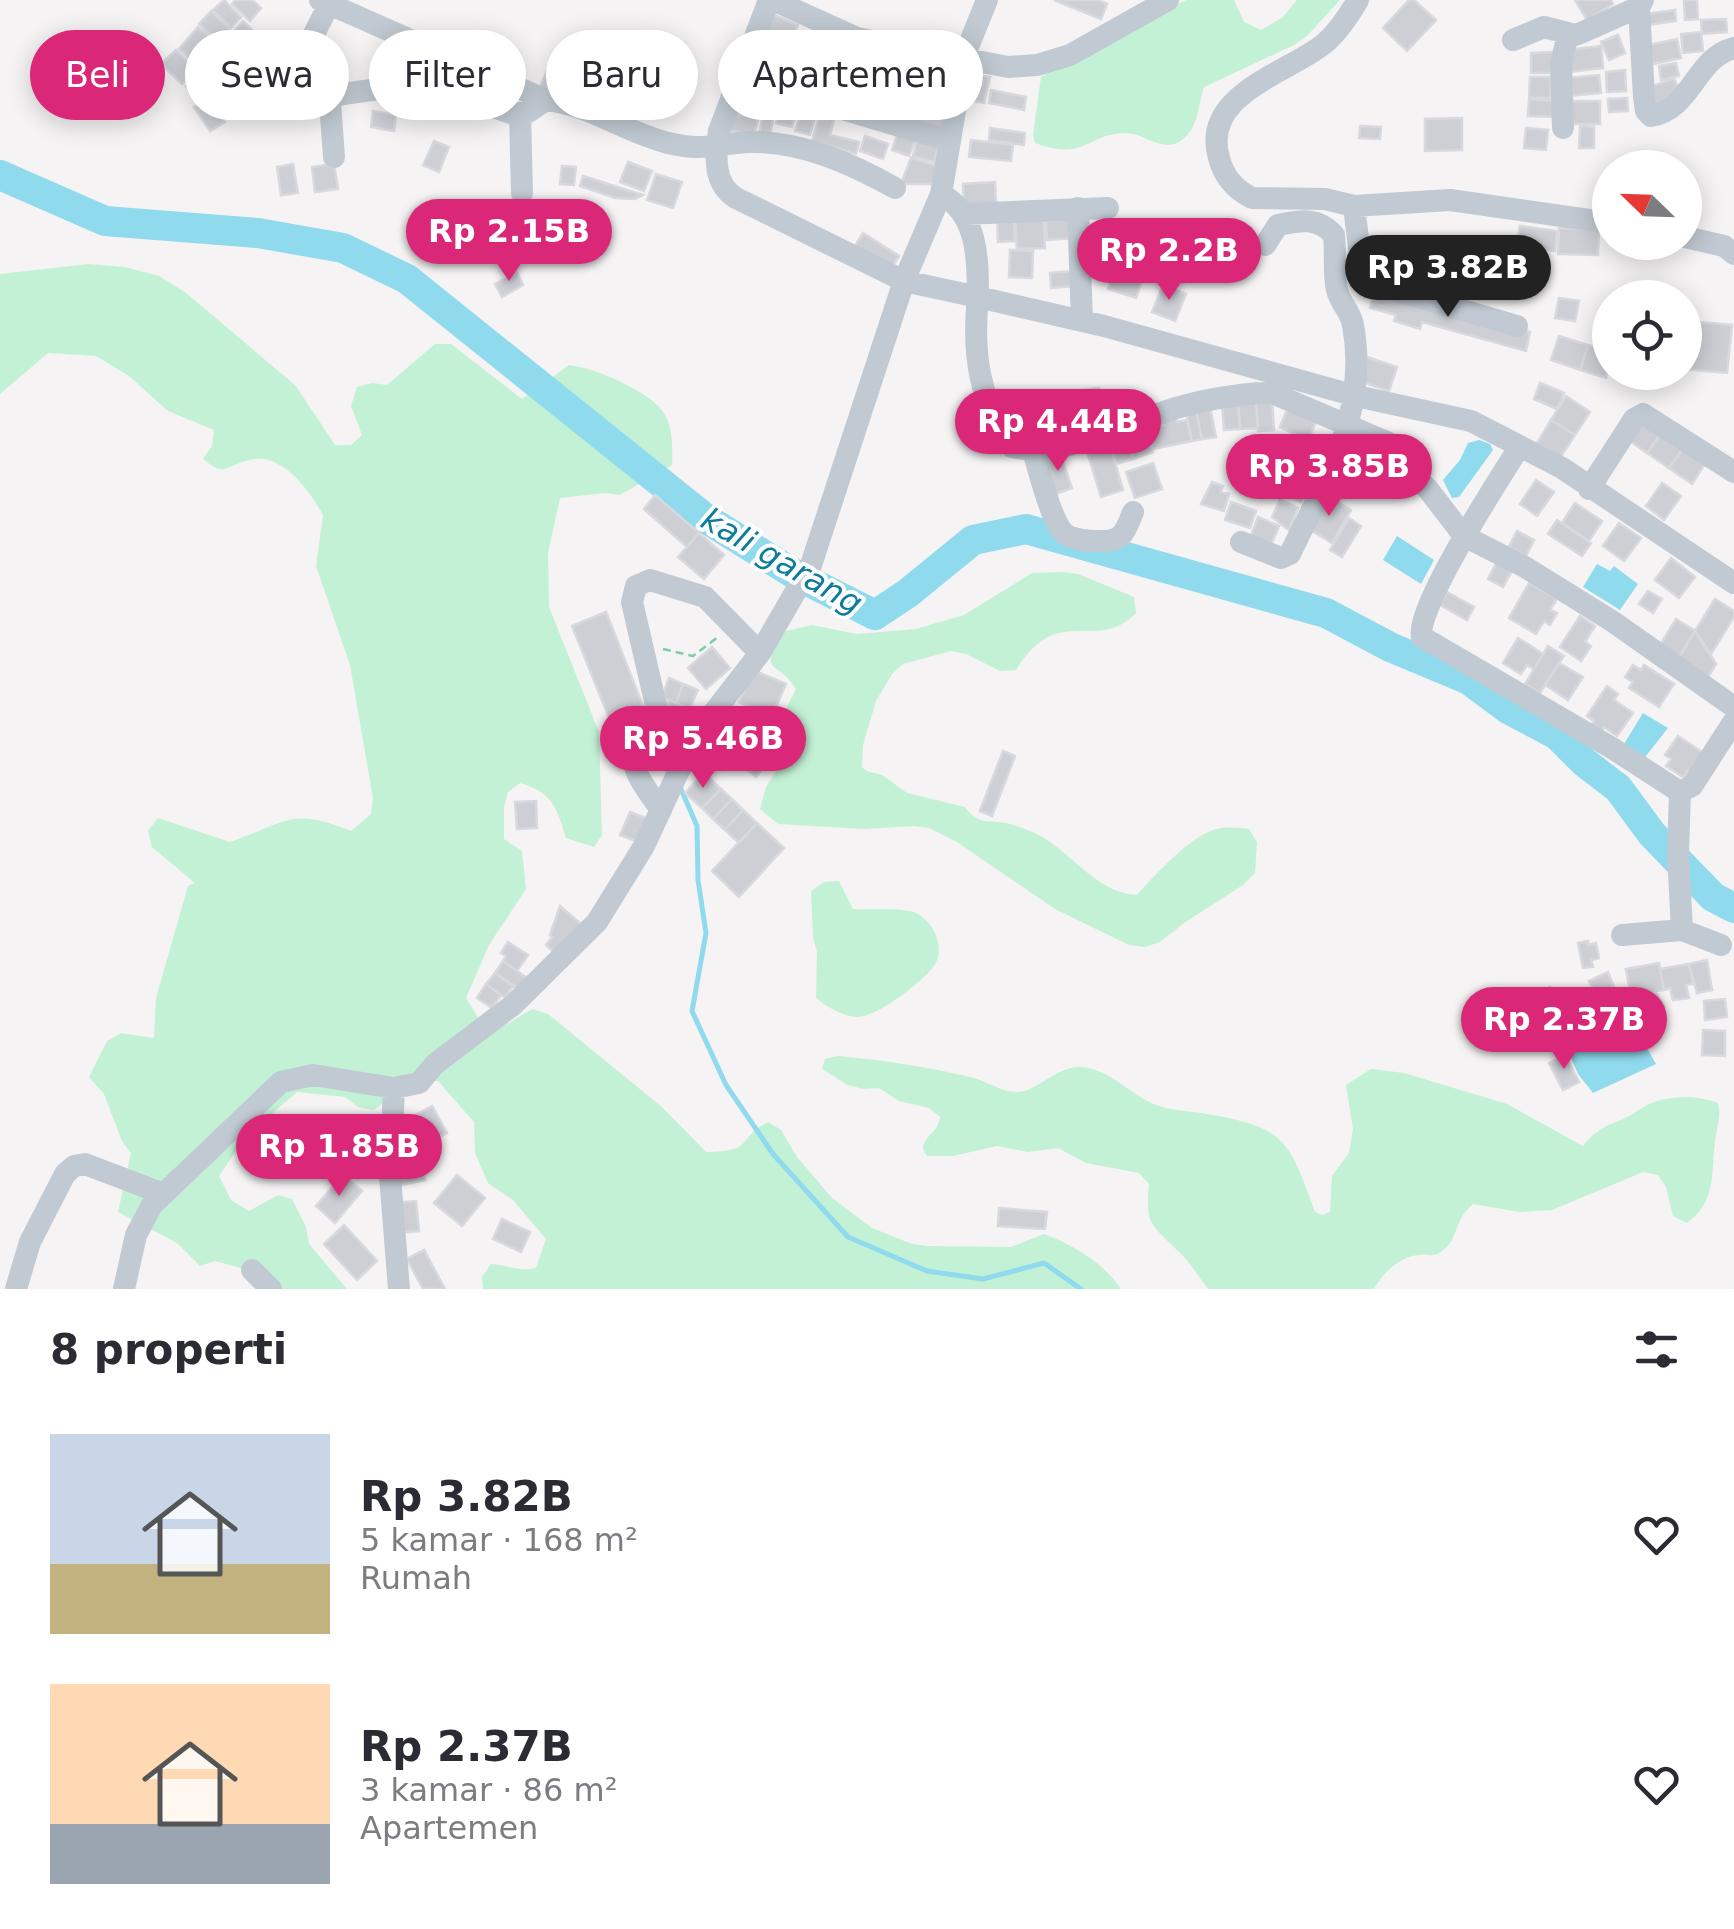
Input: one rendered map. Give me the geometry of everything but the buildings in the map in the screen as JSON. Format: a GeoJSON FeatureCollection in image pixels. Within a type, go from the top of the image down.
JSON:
{"type":"FeatureCollection","features":[{"type":"Feature","properties":{"kind":"street"},"geometry":{"type":"LineString","coordinates":[[758,30],[771,0],[838,30]]}},
{"type":"Feature","properties":{"kind":"street"},"geometry":{"type":"LineString","coordinates":[[975,30],[987,0]]}},
{"type":"Feature","properties":{"kind":"street"},"geometry":{"type":"LineString","coordinates":[[983,61],[1008,68],[1038,65],[1070,55],[1168,0]]}},
{"type":"Feature","properties":{"kind":"street"},"geometry":{"type":"LineString","coordinates":[[1358,0],[1324,44],[1241,94],[1230,107],[1217,138],[1218,154],[1230,182],[1252,198],[1325,199],[1354,206],[1450,200],[1592,220]]}},
{"type":"Feature","properties":{"kind":"street"},"geometry":{"type":"LineString","coordinates":[[314,30],[324,2],[546,100]]}},
{"type":"Feature","properties":{"kind":"street"},"geometry":{"type":"LineString","coordinates":[[1513,40],[1544,27],[1568,34],[1583,32],[1641,3],[1644,97],[1646,111],[1652,116],[1680,102],[1708,60],[1734,48]]}},
{"type":"Feature","properties":{"kind":"street"},"geometry":{"type":"LineString","coordinates":[[1563,128],[1562,64],[1568,34]]}},
{"type":"Feature","properties":{"kind":"street"},"geometry":{"type":"LineString","coordinates":[[526,110],[546,100]]}},
{"type":"Feature","properties":{"kind":"street"},"geometry":{"type":"LineString","coordinates":[[332,120],[334,157]]}},
{"type":"Feature","properties":{"kind":"street"},"geometry":{"type":"LineString","coordinates":[[520,120],[522,192]]}},
{"type":"Feature","properties":{"kind":"street"},"geometry":{"type":"LineString","coordinates":[[607,120],[648,137],[701,150],[749,142],[804,150],[854,165],[895,188]]}},
{"type":"Feature","properties":{"kind":"street"},"geometry":{"type":"LineString","coordinates":[[724,120],[716,146],[720,183],[727,192],[904,281],[1082,320],[1356,396],[1471,421],[1562,468],[1734,583]]}},
{"type":"Feature","properties":{"kind":"street"},"geometry":{"type":"LineString","coordinates":[[879,120],[950,141]]}},
{"type":"Feature","properties":{"kind":"street"},"geometry":{"type":"LineString","coordinates":[[124,1289],[136,1235],[160,1193],[224,1139],[281,1082],[323,1076],[394,1088],[419,1083],[435,1064],[513,1005],[597,922],[630,872],[694,738],[751,643],[781,617],[810,565],[904,281],[941,194],[953,120]]}},
{"type":"Feature","properties":{"kind":"street"},"geometry":{"type":"LineString","coordinates":[[941,194],[964,214],[976,252],[976,354],[992,416],[1012,446],[1033,451],[1077,441],[1170,410],[1256,392],[1272,393],[1350,424],[1398,450],[1397,460],[1426,488],[1464,536],[1525,567],[1612,621],[1734,707]]}},
{"type":"Feature","properties":{"kind":"street"},"geometry":{"type":"LineString","coordinates":[[1354,206],[1363,281],[1517,326]]}},
{"type":"Feature","properties":{"kind":"street"},"geometry":{"type":"LineString","coordinates":[[1078,208],[1082,320]]}},
{"type":"Feature","properties":{"kind":"street"},"geometry":{"type":"LineString","coordinates":[[964,214],[1108,208]]}},
{"type":"Feature","properties":{"kind":"street"},"geometry":{"type":"LineString","coordinates":[[1241,542],[1281,558],[1290,554],[1337,457],[1356,396],[1354,325],[1338,292],[1334,235],[1316,221],[1278,224],[1264,246]]}},
{"type":"Feature","properties":{"kind":"street"},"geometry":{"type":"LineString","coordinates":[[1702,241],[1724,246],[1734,254]]}},
{"type":"Feature","properties":{"kind":"street"},"geometry":{"type":"LineString","coordinates":[[1589,489],[1638,414],[1734,472]]}},
{"type":"Feature","properties":{"kind":"street"},"geometry":{"type":"LineString","coordinates":[[1279,448],[1308,445],[1337,457]]}},
{"type":"Feature","properties":{"kind":"street"},"geometry":{"type":"LineString","coordinates":[[1520,446],[1464,536],[1422,618],[1422,636],[1680,792]]}},
{"type":"Feature","properties":{"kind":"street"},"geometry":{"type":"LineString","coordinates":[[1033,451],[1064,533],[1086,540],[1116,540],[1124,534],[1132,512]]}},
{"type":"Feature","properties":{"kind":"street"},"geometry":{"type":"LineString","coordinates":[[671,789],[639,777],[632,759],[639,739],[658,714],[632,602],[636,586],[644,580],[697,592],[751,643]]}},
{"type":"Feature","properties":{"kind":"street"},"geometry":{"type":"LineString","coordinates":[[1680,792],[1692,786],[1734,722]]}},
{"type":"Feature","properties":{"kind":"street"},"geometry":{"type":"LineString","coordinates":[[1680,792],[1682,930]]}},
{"type":"Feature","properties":{"kind":"street"},"geometry":{"type":"LineString","coordinates":[[1622,935],[1682,930],[1721,945]]}},
{"type":"Feature","properties":{"kind":"street"},"geometry":{"type":"LineString","coordinates":[[394,1088],[390,1176],[399,1289]]}},
{"type":"Feature","properties":{"kind":"street"},"geometry":{"type":"LineString","coordinates":[[16,1289],[30,1242],[65,1174],[74,1166],[84,1164],[160,1193]]}},
{"type":"Feature","properties":{"kind":"street"},"geometry":{"type":"LineString","coordinates":[[252,1270],[271,1289]]}},
{"type":"Feature","properties":{"kind":"path"},"geometry":{"type":"LineString","coordinates":[[642,644],[694,656],[751,643]]}},
{"type":"Feature","properties":{"kind":"green space"},"geometry":{"type":"Polygon","coordinates":[[[1187,0],[1234,0],[1244,22],[1261,30],[1282,18],[1297,0],[1340,0],[1294,45],[1204,87],[1194,124],[1179,142],[1159,144],[1126,133],[1102,137],[1076,148],[1035,143],[1041,77],[1147,17],[1187,0]]]}},
{"type":"Feature","properties":{"kind":"green space"},"geometry":{"type":"Polygon","coordinates":[[[89,264],[125,267],[159,276],[186,293],[295,385],[335,445],[351,445],[362,435],[351,406],[357,387],[387,385],[435,344],[451,344],[522,399],[569,365],[616,380],[658,406],[669,423],[672,465],[620,495],[560,498],[548,553],[549,607],[599,732],[602,835],[594,847],[566,838],[556,810],[540,791],[520,783],[508,792],[504,839],[522,851],[526,889],[489,945],[466,998],[489,1035],[532,1009],[548,1014],[662,1107],[706,1152],[739,1147],[768,1122],[781,1130],[797,1157],[832,1198],[872,1228],[928,1246],[1011,1247],[1044,1234],[1087,1256],[1121,1289],[483,1289],[482,1277],[491,1264],[536,1268],[546,1239],[513,1200],[488,1183],[475,1153],[474,1122],[438,1081],[415,1079],[374,1110],[358,1107],[345,1097],[297,1092],[246,1136],[219,1176],[231,1200],[249,1211],[278,1195],[292,1199],[306,1227],[309,1244],[347,1289],[255,1289],[244,1269],[215,1261],[200,1266],[177,1243],[118,1212],[131,1153],[122,1141],[104,1094],[89,1077],[107,1041],[121,1033],[154,1038],[156,998],[188,886],[195,883],[152,847],[148,831],[158,818],[230,842],[301,818],[351,831],[371,814],[373,798],[350,665],[316,566],[323,515],[302,484],[270,461],[245,461],[224,469],[210,464],[203,459],[212,446],[214,430],[168,411],[129,376],[96,356],[48,353],[0,394],[0,274],[89,264]]]}},
{"type":"Feature","properties":{"kind":"green space"},"geometry":{"type":"Polygon","coordinates":[[[1032,573],[1078,574],[1134,597],[1136,613],[1121,625],[1106,630],[1062,632],[1047,637],[1016,670],[1000,671],[951,651],[903,664],[876,701],[863,745],[862,767],[882,775],[907,793],[965,807],[979,819],[1037,834],[1097,880],[1122,893],[1137,895],[1174,857],[1207,833],[1221,828],[1249,829],[1257,842],[1255,873],[1243,885],[1160,942],[1145,947],[1129,945],[1055,909],[957,842],[929,828],[778,824],[760,809],[766,787],[783,760],[777,746],[779,723],[796,689],[771,662],[782,632],[812,625],[857,634],[916,629],[964,615],[1032,573]]]}},
{"type":"Feature","properties":{"kind":"green space"},"geometry":{"type":"Polygon","coordinates":[[[839,881],[853,909],[916,913],[931,927],[938,942],[938,957],[928,973],[898,998],[865,1016],[840,1013],[816,998],[817,952],[811,891],[824,882],[839,881]]]}},
{"type":"Feature","properties":{"kind":"green space"},"geometry":{"type":"Polygon","coordinates":[[[838,1056],[940,1070],[1017,1092],[1071,1068],[1091,1069],[1162,1107],[1233,1119],[1269,1132],[1290,1153],[1315,1212],[1322,1215],[1330,1212],[1332,1176],[1349,1153],[1353,1129],[1346,1085],[1371,1069],[1404,1073],[1507,1104],[1583,1146],[1604,1127],[1666,1099],[1692,1097],[1718,1103],[1719,1115],[1709,1194],[1687,1223],[1673,1216],[1666,1187],[1658,1175],[1643,1172],[1552,1210],[1520,1212],[1473,1204],[1442,1251],[1399,1262],[1374,1289],[1208,1289],[1152,1223],[1149,1184],[1139,1173],[1086,1163],[1058,1148],[1028,1152],[997,1146],[953,1156],[927,1156],[924,1144],[940,1117],[929,1108],[899,1101],[879,1088],[848,1085],[822,1069],[825,1059],[838,1056]]]}},
{"type":"Feature","properties":{"kind":"water"},"geometry":{"type":"Polygon","coordinates":[[[1479,440],[1490,444],[1493,450],[1459,497],[1452,498],[1443,480],[1468,443],[1479,440]]]}},
{"type":"Feature","properties":{"kind":"water"},"geometry":{"type":"Polygon","coordinates":[[[1397,536],[1434,560],[1421,584],[1383,560],[1397,536]]]}},
{"type":"Feature","properties":{"kind":"water"},"geometry":{"type":"Polygon","coordinates":[[[1597,564],[1610,571],[1614,566],[1638,584],[1620,610],[1583,587],[1597,564]]]}},
{"type":"Feature","properties":{"kind":"water"},"geometry":{"type":"Polygon","coordinates":[[[1643,713],[1668,728],[1645,757],[1624,744],[1643,713]]]}},
{"type":"Feature","properties":{"kind":"water"},"geometry":{"type":"Polygon","coordinates":[[[1614,993],[1622,1008],[1560,1038],[1554,1024],[1614,993]]]}},
{"type":"Feature","properties":{"kind":"water"},"geometry":{"type":"Polygon","coordinates":[[[1632,1022],[1656,1064],[1593,1093],[1570,1055],[1632,1022]]]}},
{"type":"Feature","properties":{"kind":"waterway","name":"kali garang"},"geometry":{"type":"LineString","coordinates":[[0,175],[105,221],[258,233],[343,248],[407,279],[705,518],[796,575],[875,615],[973,540],[1026,529],[1326,613],[1390,647],[1469,680],[1508,709],[1557,735],[1618,788],[1652,834],[1713,897],[1734,908]]}},
{"type":"Feature","properties":{"kind":"waterway"},"geometry":{"type":"LineString","coordinates":[[680,787],[697,826],[698,880],[706,933],[692,1011],[726,1085],[773,1154],[848,1237],[927,1271],[983,1279],[1044,1263],[1081,1289]]}}]}
